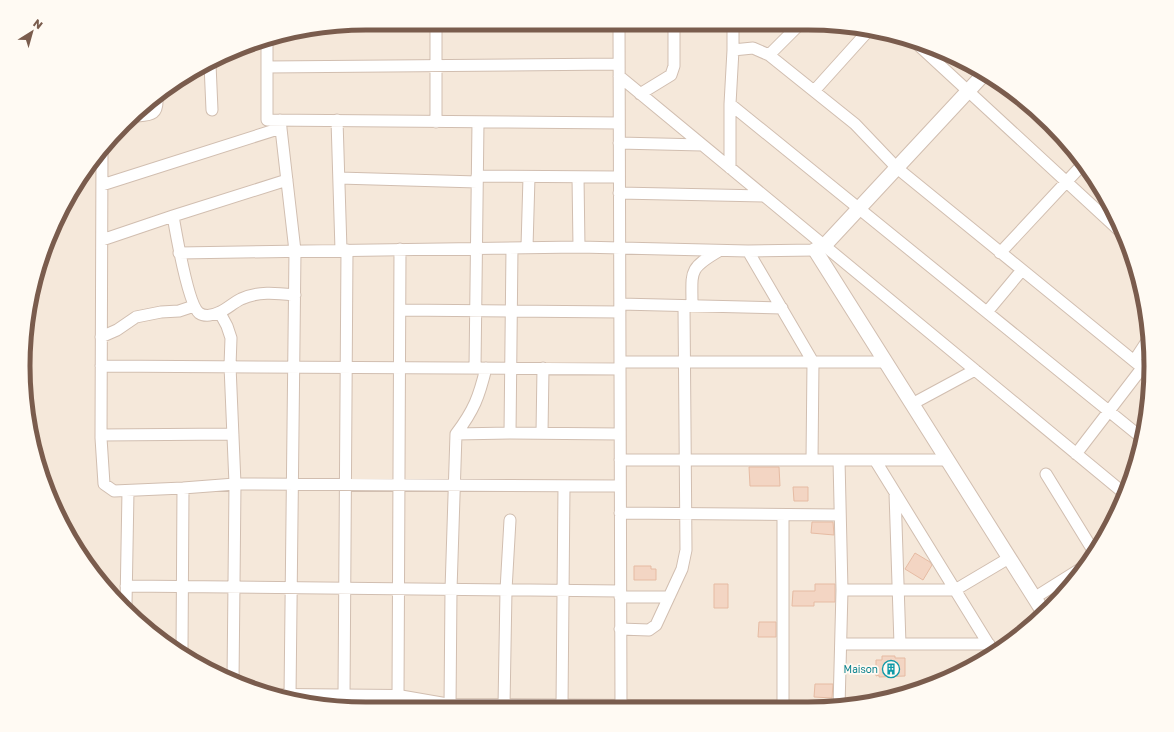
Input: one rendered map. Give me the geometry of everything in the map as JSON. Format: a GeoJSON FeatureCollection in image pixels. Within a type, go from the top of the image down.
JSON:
{"type":"FeatureCollection","features":[{"type":"Feature","properties":{"kind":"street"},"geometry":{"type":"LineString","coordinates":[[436,30],[436,122]]}},
{"type":"Feature","properties":{"kind":"street"},"geometry":{"type":"LineString","coordinates":[[619,30],[621,702]]}},
{"type":"Feature","properties":{"kind":"street"},"geometry":{"type":"LineString","coordinates":[[640,94],[671,75],[674,66],[674,30]]}},
{"type":"Feature","properties":{"kind":"street"},"geometry":{"type":"LineString","coordinates":[[730,168],[732,30]]}},
{"type":"Feature","properties":{"kind":"street"},"geometry":{"type":"LineString","coordinates":[[769,55],[794,30]]}},
{"type":"Feature","properties":{"kind":"street"},"geometry":{"type":"LineString","coordinates":[[814,91],[865,35]]}},
{"type":"Feature","properties":{"kind":"street"},"geometry":{"type":"LineString","coordinates":[[267,45],[267,120],[281,124]]}},
{"type":"Feature","properties":{"kind":"street"},"geometry":{"type":"LineString","coordinates":[[733,50],[753,48],[769,55],[855,124],[897,168],[1142,368],[1076,454]]}},
{"type":"Feature","properties":{"kind":"street"},"geometry":{"type":"LineString","coordinates":[[925,52],[1112,224]]}},
{"type":"Feature","properties":{"kind":"street"},"geometry":{"type":"LineString","coordinates":[[267,66],[619,64]]}},
{"type":"Feature","properties":{"kind":"street"},"geometry":{"type":"LineString","coordinates":[[210,69],[212,110]]}},
{"type":"Feature","properties":{"kind":"street"},"geometry":{"type":"LineString","coordinates":[[619,76],[764,196],[820,248],[975,370],[1120,490]]}},
{"type":"Feature","properties":{"kind":"street"},"geometry":{"type":"LineString","coordinates":[[180,253],[527,247],[719,251],[820,248],[980,78]]}},
{"type":"Feature","properties":{"kind":"street"},"geometry":{"type":"LineString","coordinates":[[141,116],[153,113],[156,110],[157,103]]}},
{"type":"Feature","properties":{"kind":"street"},"geometry":{"type":"LineString","coordinates":[[730,104],[1137,434]]}},
{"type":"Feature","properties":{"kind":"street"},"geometry":{"type":"LineString","coordinates":[[102,185],[281,124],[337,120],[619,123]]}},
{"type":"Feature","properties":{"kind":"street"},"geometry":{"type":"LineString","coordinates":[[337,120],[344,250],[346,367],[346,700]]}},
{"type":"Feature","properties":{"kind":"street"},"geometry":{"type":"LineString","coordinates":[[475,368],[478,122]]}},
{"type":"Feature","properties":{"kind":"street"},"geometry":{"type":"LineString","coordinates":[[281,124],[295,251],[292,588],[287,693]]}},
{"type":"Feature","properties":{"kind":"street"},"geometry":{"type":"LineString","coordinates":[[619,143],[702,145]]}},
{"type":"Feature","properties":{"kind":"street"},"geometry":{"type":"LineString","coordinates":[[102,157],[101,435],[104,484],[114,491],[236,484],[620,486]]}},
{"type":"Feature","properties":{"kind":"street"},"geometry":{"type":"LineString","coordinates":[[1000,252],[1079,168]]}},
{"type":"Feature","properties":{"kind":"street"},"geometry":{"type":"LineString","coordinates":[[339,178],[477,179],[529,177],[619,177]]}},
{"type":"Feature","properties":{"kind":"street"},"geometry":{"type":"LineString","coordinates":[[527,247],[529,177]]}},
{"type":"Feature","properties":{"kind":"street"},"geometry":{"type":"LineString","coordinates":[[578,177],[579,247]]}},
{"type":"Feature","properties":{"kind":"street"},"geometry":{"type":"LineString","coordinates":[[102,240],[287,180]]}},
{"type":"Feature","properties":{"kind":"street"},"geometry":{"type":"LineString","coordinates":[[620,193],[764,196]]}},
{"type":"Feature","properties":{"kind":"street"},"geometry":{"type":"LineString","coordinates":[[173,216],[180,253],[194,306],[200,313],[209,316],[220,313],[240,299],[256,293],[295,295]]}},
{"type":"Feature","properties":{"kind":"street"},"geometry":{"type":"LineString","coordinates":[[510,433],[512,248]]}},
{"type":"Feature","properties":{"kind":"street"},"geometry":{"type":"LineString","coordinates":[[820,248],[885,362],[1041,609]]}},
{"type":"Feature","properties":{"kind":"street"},"geometry":{"type":"LineString","coordinates":[[328,700],[403,701],[398,589],[400,249]]}},
{"type":"Feature","properties":{"kind":"street"},"geometry":{"type":"LineString","coordinates":[[620,629],[649,630],[656,625],[682,570],[686,550],[684,362],[688,305],[692,274],[702,262],[719,251]]}},
{"type":"Feature","properties":{"kind":"street"},"geometry":{"type":"LineString","coordinates":[[748,251],[813,362],[812,460]]}},
{"type":"Feature","properties":{"kind":"street"},"geometry":{"type":"LineString","coordinates":[[987,312],[1022,270]]}},
{"type":"Feature","properties":{"kind":"street"},"geometry":{"type":"LineString","coordinates":[[400,310],[511,311],[688,305],[782,308]]}},
{"type":"Feature","properties":{"kind":"street"},"geometry":{"type":"LineString","coordinates":[[101,337],[117,330],[136,317],[161,312],[179,311],[194,306]]}},
{"type":"Feature","properties":{"kind":"street"},"geometry":{"type":"LineString","coordinates":[[220,313],[228,326],[231,338],[230,366],[236,484],[233,674]]}},
{"type":"Feature","properties":{"kind":"street"},"geometry":{"type":"LineString","coordinates":[[101,366],[543,368],[684,362],[885,362]]}},
{"type":"Feature","properties":{"kind":"street"},"geometry":{"type":"LineString","coordinates":[[450,702],[451,590],[456,434],[475,406],[486,368]]}},
{"type":"Feature","properties":{"kind":"street"},"geometry":{"type":"LineString","coordinates":[[542,433],[543,368]]}},
{"type":"Feature","properties":{"kind":"street"},"geometry":{"type":"LineString","coordinates":[[912,404],[975,370]]}},
{"type":"Feature","properties":{"kind":"street"},"geometry":{"type":"LineString","coordinates":[[101,435],[233,434]]}},
{"type":"Feature","properties":{"kind":"street"},"geometry":{"type":"LineString","coordinates":[[456,434],[620,434]]}},
{"type":"Feature","properties":{"kind":"street"},"geometry":{"type":"LineString","coordinates":[[620,460],[947,460]]}},
{"type":"Feature","properties":{"kind":"street"},"geometry":{"type":"LineString","coordinates":[[838,700],[842,590],[839,460]]}},
{"type":"Feature","properties":{"kind":"street"},"geometry":{"type":"LineString","coordinates":[[876,460],[991,647]]}},
{"type":"Feature","properties":{"kind":"street"},"geometry":{"type":"LineString","coordinates":[[1046,474],[1091,547]]}},
{"type":"Feature","properties":{"kind":"street"},"geometry":{"type":"LineString","coordinates":[[562,702],[564,486]]}},
{"type":"Feature","properties":{"kind":"street"},"geometry":{"type":"LineString","coordinates":[[182,647],[183,488]]}},
{"type":"Feature","properties":{"kind":"street"},"geometry":{"type":"LineString","coordinates":[[126,602],[128,491]]}},
{"type":"Feature","properties":{"kind":"street"},"geometry":{"type":"LineString","coordinates":[[895,492],[900,644]]}},
{"type":"Feature","properties":{"kind":"street"},"geometry":{"type":"LineString","coordinates":[[620,513],[840,515]]}},
{"type":"Feature","properties":{"kind":"street"},"geometry":{"type":"LineString","coordinates":[[783,515],[783,702]]}},
{"type":"Feature","properties":{"kind":"street"},"geometry":{"type":"LineString","coordinates":[[509,702],[506,590],[510,520]]}},
{"type":"Feature","properties":{"kind":"street"},"geometry":{"type":"LineString","coordinates":[[842,590],[955,590],[1009,558]]}},
{"type":"Feature","properties":{"kind":"street"},"geometry":{"type":"LineString","coordinates":[[1034,598],[1073,574]]}},
{"type":"Feature","properties":{"kind":"street"},"geometry":{"type":"LineString","coordinates":[[126,586],[563,591],[670,597]]}},
{"type":"Feature","properties":{"kind":"street"},"geometry":{"type":"LineString","coordinates":[[841,644],[900,644],[990,648]]}},
{"type":"Feature","properties":{"kind":"shaded area"},"geometry":{"type":"Polygon","coordinates":[[[808,30],[852,33],[895,41],[937,56],[976,75],[1013,99],[1046,128],[1061,144],[1075,161],[1099,198],[1118,237],[1126,258],[1138,300],[1141,322],[1144,366],[1143,388],[1138,432],[1133,453],[1109,515],[1099,534],[1075,571],[1046,604],[1030,619],[1013,633],[976,657],[937,676],[895,691],[874,696],[830,701],[366,702],[322,699],[279,691],[237,676],[198,657],[161,633],[128,604],[99,571],[75,534],[65,515],[48,474],[36,432],[30,366],[33,322],[41,279],[65,217],[75,198],[99,161],[128,128],[161,99],[198,75],[217,65],[258,48],[300,36],[344,31],[808,30]]]}},
{"type":"Feature","properties":{"kind":"building"},"geometry":{"type":"Polygon","coordinates":[[[749,467],[779,467],[780,486],[750,486],[749,467]]]}},
{"type":"Feature","properties":{"kind":"building"},"geometry":{"type":"Polygon","coordinates":[[[793,487],[808,487],[808,501],[794,501],[793,487]]]}},
{"type":"Feature","properties":{"kind":"building"},"geometry":{"type":"Polygon","coordinates":[[[812,522],[833,522],[834,535],[811,533],[812,522]]]}},
{"type":"Feature","properties":{"kind":"building"},"geometry":{"type":"Polygon","coordinates":[[[915,553],[930,562],[932,565],[923,580],[905,569],[915,553]]]}},
{"type":"Feature","properties":{"kind":"building"},"geometry":{"type":"Polygon","coordinates":[[[634,566],[651,566],[651,569],[656,569],[656,580],[634,580],[634,566]]]}},
{"type":"Feature","properties":{"kind":"building"},"geometry":{"type":"Polygon","coordinates":[[[714,584],[728,584],[728,608],[714,608],[714,584]]]}},
{"type":"Feature","properties":{"kind":"building"},"geometry":{"type":"Polygon","coordinates":[[[815,584],[835,584],[835,602],[814,602],[814,606],[792,606],[793,591],[815,591],[815,584]]]}},
{"type":"Feature","properties":{"kind":"building"},"geometry":{"type":"Polygon","coordinates":[[[759,622],[776,622],[776,637],[758,637],[759,622]]]}},
{"type":"Feature","properties":{"kind":"building","name":"Maison"},"geometry":{"type":"Polygon","coordinates":[[[882,656],[905,658],[905,676],[876,676],[876,660],[882,660],[882,656]]]}},
{"type":"Feature","properties":{"kind":"building"},"geometry":{"type":"Polygon","coordinates":[[[815,684],[833,684],[832,698],[814,697],[815,684]]]}},
{"type":"Feature","properties":{"kind":"place","name":"Maison"},"geometry":{"type":"Point","coordinates":[891,669]}}]}
